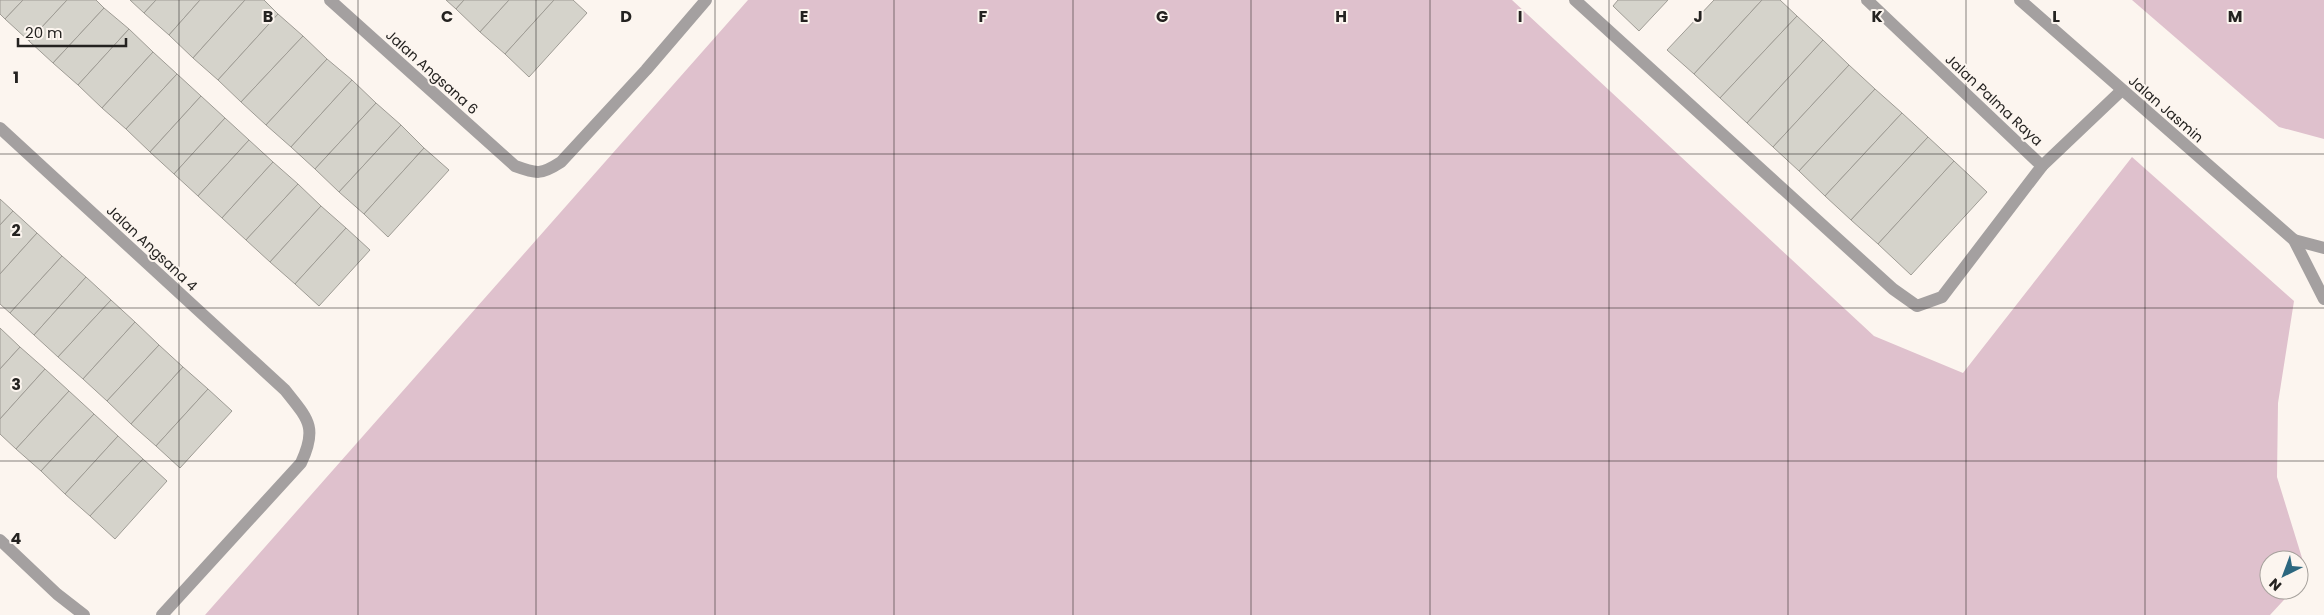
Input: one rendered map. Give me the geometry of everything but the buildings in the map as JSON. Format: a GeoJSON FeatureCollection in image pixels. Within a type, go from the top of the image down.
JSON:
{"type":"FeatureCollection","features":[{"type":"Feature","properties":{"kind":"street","name":"Jalan Angsana 6"},"geometry":{"type":"LineString","coordinates":[[330,0],[515,166],[535,173],[547,171],[561,162],[646,70],[706,0]]}},
{"type":"Feature","properties":{"kind":"street"},"geometry":{"type":"LineString","coordinates":[[1575,0],[1893,289],[1917,306],[1942,297],[2042,166]]}},
{"type":"Feature","properties":{"kind":"street","name":"Jalan Palma Raya"},"geometry":{"type":"LineString","coordinates":[[1867,0],[2042,166],[2122,90]]}},
{"type":"Feature","properties":{"kind":"street","name":"Jalan Jasmin"},"geometry":{"type":"LineString","coordinates":[[2020,0],[2294,240],[2324,299]]}},
{"type":"Feature","properties":{"kind":"street","name":"Jalan Angsana 4"},"geometry":{"type":"LineString","coordinates":[[0,128],[285,390],[301,410],[310,427],[310,445],[301,463],[162,615]]}},
{"type":"Feature","properties":{"kind":"street","name":"Jalan Jasmin"},"geometry":{"type":"LineString","coordinates":[[2294,240],[2324,248]]}},
{"type":"Feature","properties":{"kind":"street"},"geometry":{"type":"LineString","coordinates":[[0,540],[58,594],[84,615]]}},
{"type":"Feature","properties":{"kind":"shaded area"},"geometry":{"type":"Polygon","coordinates":[[[748,0],[1512,0],[1874,336],[1963,373],[2132,157],[2294,301],[2278,403],[2277,477],[2300,550],[2259,550],[2259,600],[2284,600],[2270,615],[205,615],[748,0]]]}},
{"type":"Feature","properties":{"kind":"shaded area"},"geometry":{"type":"Polygon","coordinates":[[[2132,0],[2324,0],[2324,139],[2279,127],[2132,0]]]}}]}
